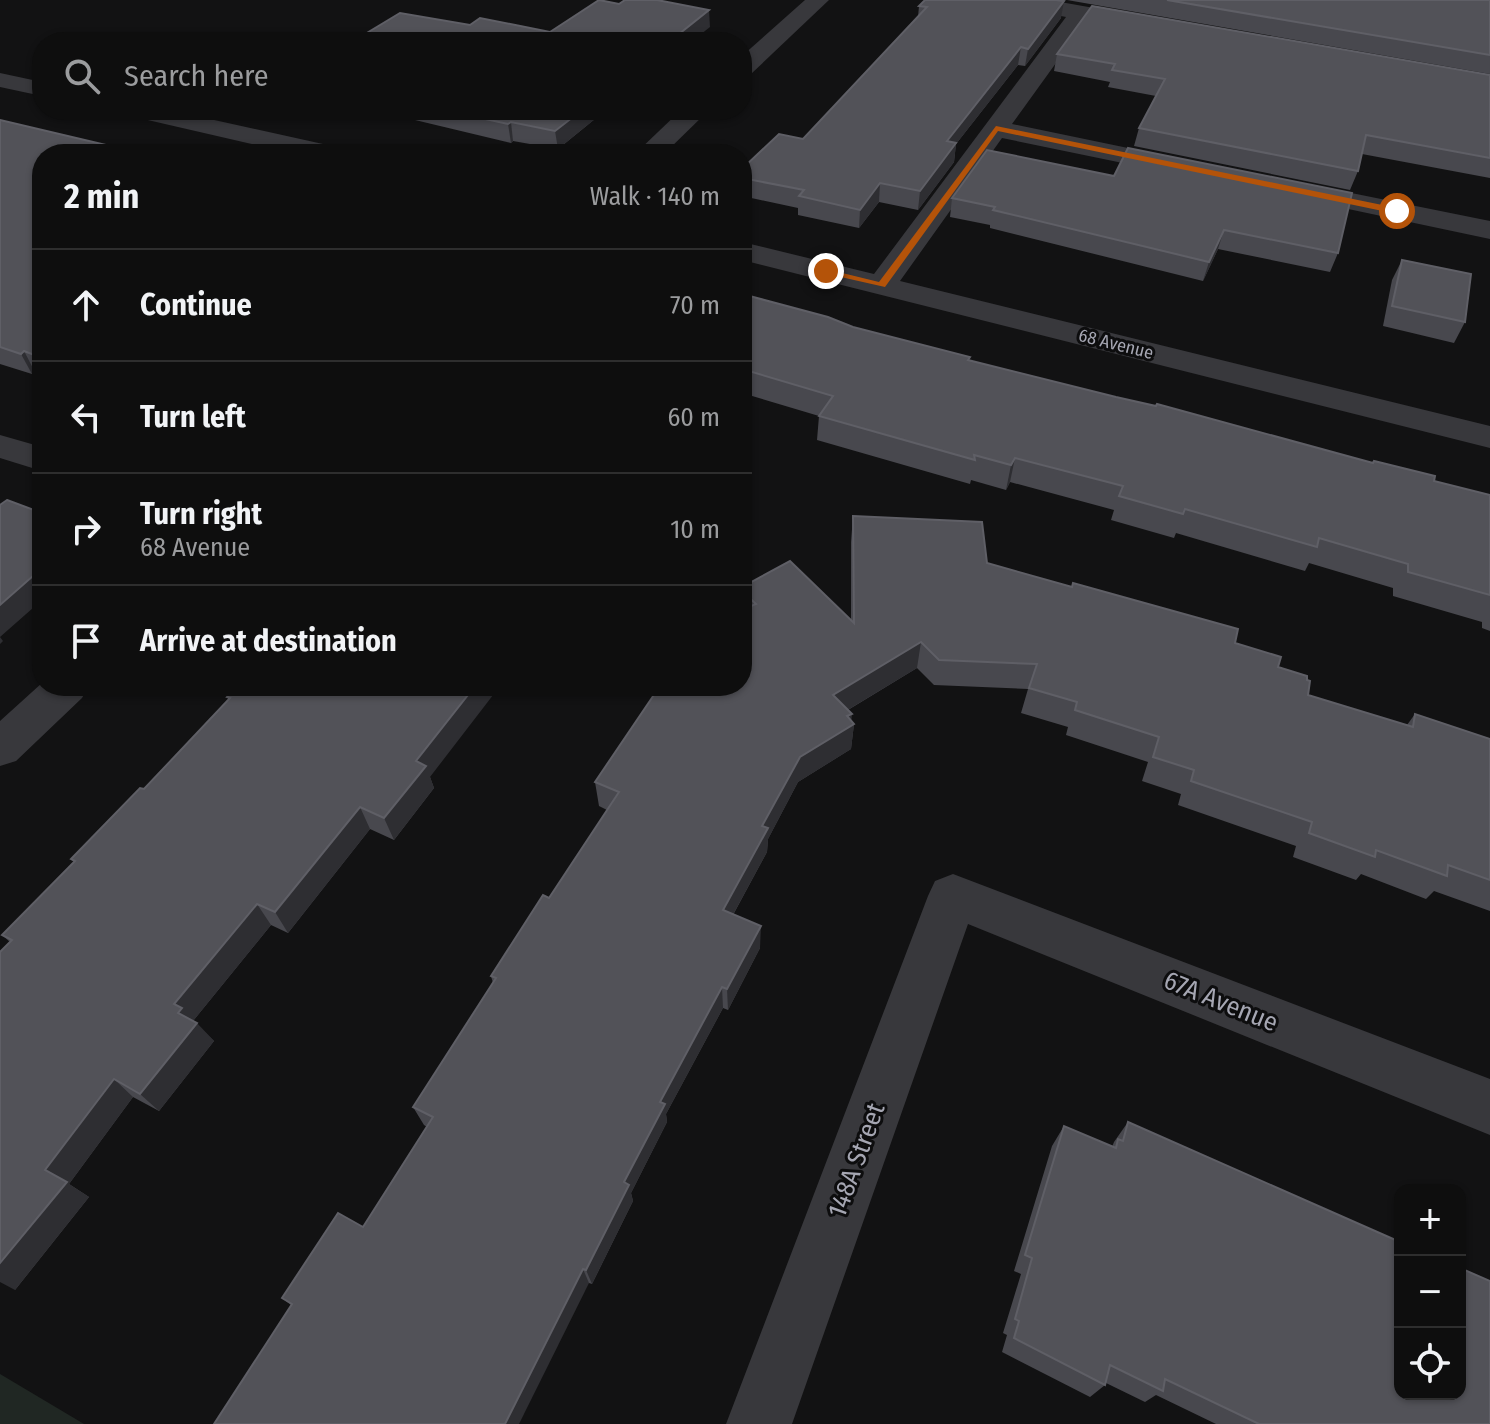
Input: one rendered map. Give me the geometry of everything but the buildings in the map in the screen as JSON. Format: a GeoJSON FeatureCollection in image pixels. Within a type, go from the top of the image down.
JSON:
{"type":"FeatureCollection","features":[{"type":"Feature","properties":{"kind":"street"},"geometry":{"type":"LineString","coordinates":[[752,60],[818,0]]}},
{"type":"Feature","properties":{"kind":"street"},"geometry":{"type":"LineString","coordinates":[[1012,0],[1175,29]]}},
{"type":"Feature","properties":{"kind":"street"},"geometry":{"type":"LineString","coordinates":[[882,285],[1081,12]]}},
{"type":"Feature","properties":{"kind":"street"},"geometry":{"type":"LineString","coordinates":[[0,80],[32,87]]}},
{"type":"Feature","properties":{"kind":"street"},"geometry":{"type":"LineString","coordinates":[[180,120],[286,144]]}},
{"type":"Feature","properties":{"kind":"street"},"geometry":{"type":"LineString","coordinates":[[659,144],[685,120]]}},
{"type":"Feature","properties":{"kind":"street"},"geometry":{"type":"LineString","coordinates":[[996,129],[1212,173]]}},
{"type":"Feature","properties":{"kind":"street"},"geometry":{"type":"LineString","coordinates":[[1258,183],[1490,230]]}},
{"type":"Feature","properties":{"kind":"street","name":"68 Avenue"},"geometry":{"type":"LineString","coordinates":[[752,253],[1490,437]]}},
{"type":"Feature","properties":{"kind":"street"},"geometry":{"type":"LineString","coordinates":[[0,446],[32,456]]}},
{"type":"Feature","properties":{"kind":"street"},"geometry":{"type":"LineString","coordinates":[[0,748],[56,696]]}},
{"type":"Feature","properties":{"kind":"street","name":"67A Avenue"},"geometry":{"type":"LineString","coordinates":[[953,896],[1490,1107]]}},
{"type":"Feature","properties":{"kind":"street","name":"148A Street"},"geometry":{"type":"LineString","coordinates":[[759,1424],[953,896]]}},
{"type":"Feature","properties":{"kind":"shaded area"},"geometry":{"type":"Polygon","coordinates":[[[0,1374],[84,1424],[0,1424],[0,1374]]]}},
{"type":"Feature","properties":{"kind":"route"},"geometry":{"type":"LineString","coordinates":[[826,271],[882,285],[996,129],[1397,211]]}}]}
